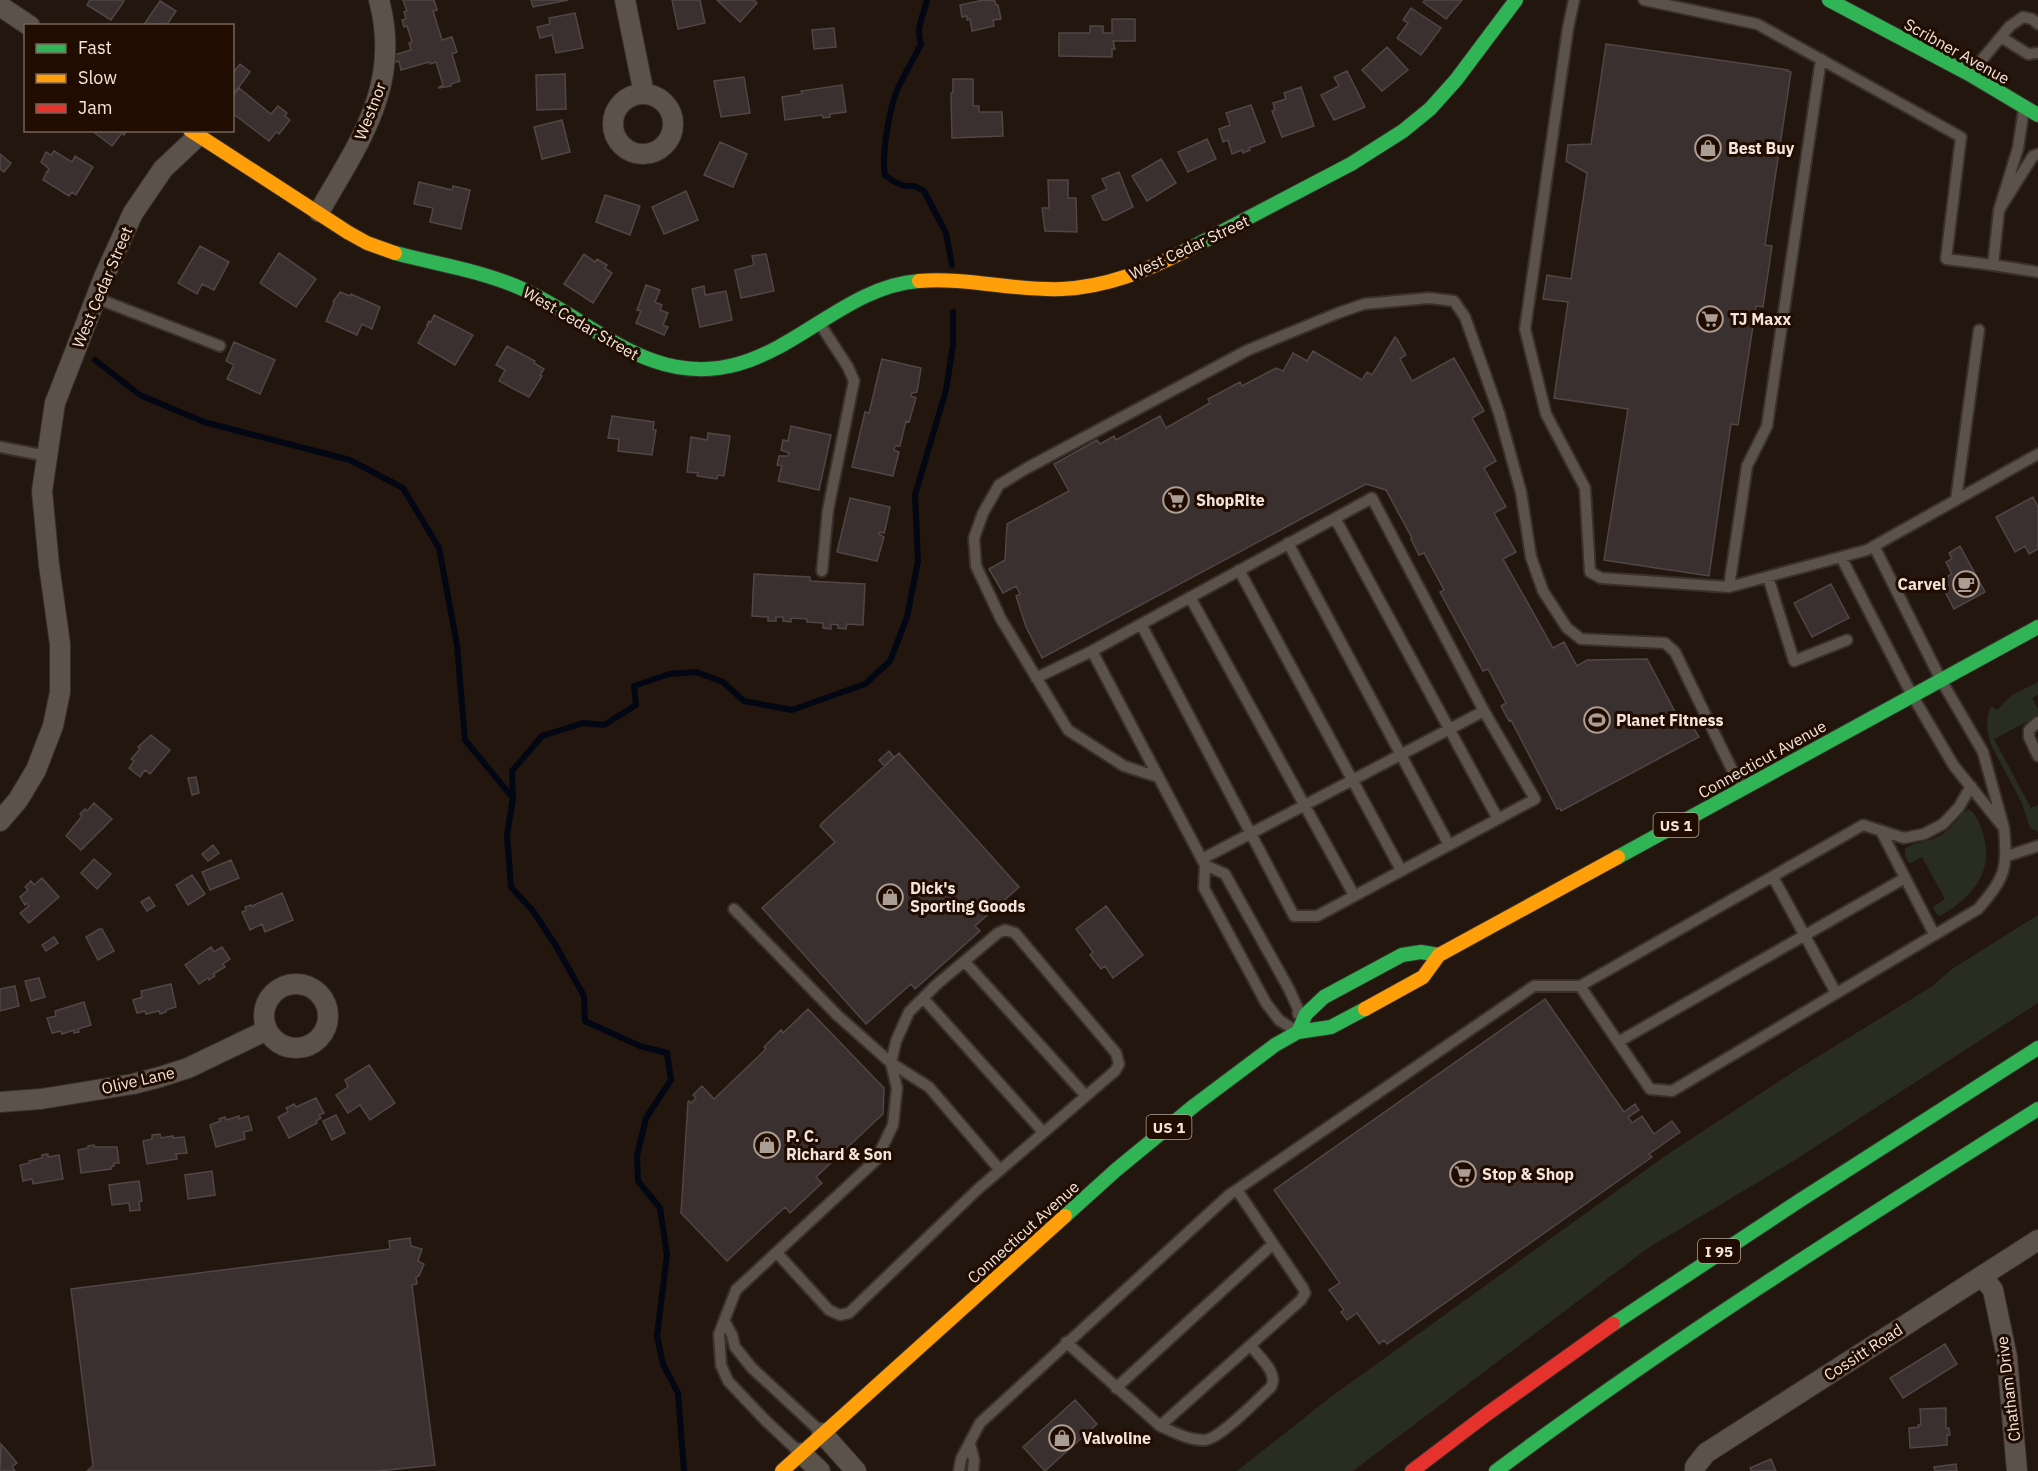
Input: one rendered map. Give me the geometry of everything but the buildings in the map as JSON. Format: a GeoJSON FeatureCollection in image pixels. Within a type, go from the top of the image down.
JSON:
{"type":"FeatureCollection","features":[{"type":"Feature","properties":{"kind":"main road","name":"West Cedar Street"},"geometry":{"type":"LineString","coordinates":[[194,133],[373,246],[481,274],[530,293],[555,306],[634,355],[663,366],[684,370],[706,370],[758,358],[887,288],[910,282],[947,280],[1030,288],[1085,287],[1132,275],[1170,259],[1275,205],[1387,143],[1409,127],[1467,66],[1516,0]]}},
{"type":"Feature","properties":{"kind":"main road","name":"Scribner Avenue"},"geometry":{"type":"LineString","coordinates":[[1828,0],[1969,74],[2038,115]]}},
{"type":"Feature","properties":{"kind":"main road","name":"Connecticut Avenue"},"geometry":{"type":"LineString","coordinates":[[782,1471],[1134,1156],[1195,1105],[1275,1045],[1298,1032],[1331,1027],[1349,1018],[1424,977],[1439,955],[1941,680],[2035,632]]}},
{"type":"Feature","properties":{"kind":"main road","name":"Connecticut Avenue"},"geometry":{"type":"LineString","coordinates":[[1298,1032],[1306,1014],[1324,997],[1412,951],[1439,955]]}},
{"type":"Feature","properties":{"kind":"main road","name":"I 95"},"geometry":{"type":"LineString","coordinates":[[1412,1471],[1535,1378],[1651,1297],[2038,1048]]}},
{"type":"Feature","properties":{"kind":"main road"},"geometry":{"type":"LineString","coordinates":[[1496,1471],[1622,1379],[1725,1309],[2038,1109]]}},
{"type":"Feature","properties":{"kind":"street","name":"Westnor"},"geometry":{"type":"LineString","coordinates":[[319,212],[368,125],[384,81],[386,24],[379,0]]}},
{"type":"Feature","properties":{"kind":"street"},"geometry":{"type":"LineString","coordinates":[[625,0],[644,94]]}},
{"type":"Feature","properties":{"kind":"street"},"geometry":{"type":"LineString","coordinates":[[0,6],[27,24]]}},
{"type":"Feature","properties":{"kind":"street","name":"West Cedar Street"},"geometry":{"type":"LineString","coordinates":[[0,821],[18,800],[36,770],[53,726],[60,692],[60,644],[42,491],[55,403],[96,298],[133,213],[163,169],[194,133]]}},
{"type":"Feature","properties":{"kind":"street","name":"Olive Lane"},"geometry":{"type":"LineString","coordinates":[[0,1102],[41,1099],[133,1084],[160,1077],[188,1068],[267,1030]]}},
{"type":"Feature","properties":{"kind":"street","name":"Cossitt Road"},"geometry":{"type":"LineString","coordinates":[[1695,1471],[1695,1467],[1706,1453],[2038,1240]]}},
{"type":"Feature","properties":{"kind":"street","name":"Chatham Drive"},"geometry":{"type":"LineString","coordinates":[[1982,1276],[1993,1290],[2007,1357],[2017,1471]]}},
{"type":"Feature","properties":{"kind":"street"},"geometry":{"type":"LineString","coordinates":[[822,1433],[856,1471]]}},
{"type":"Feature","properties":{"kind":"street"},"geometry":{"type":"LineString","coordinates":[[801,1453],[820,1471]]}},
{"type":"Feature","properties":{"kind":"lane"},"geometry":{"type":"LineString","coordinates":[[1574,0],[1568,28],[1525,329],[1546,414],[1585,488],[1590,572],[1601,578],[1729,587],[1768,577],[1867,550],[2038,454]]}},
{"type":"Feature","properties":{"kind":"lane"},"geometry":{"type":"LineString","coordinates":[[1644,0],[1757,24],[1961,138],[1946,259],[2038,272]]}},
{"type":"Feature","properties":{"kind":"lane"},"geometry":{"type":"LineString","coordinates":[[1969,74],[2010,26],[2023,17],[2032,19],[2038,24]]}},
{"type":"Feature","properties":{"kind":"lane"},"geometry":{"type":"LineString","coordinates":[[2001,37],[2028,54],[2038,53]]}},
{"type":"Feature","properties":{"kind":"lane"},"geometry":{"type":"LineString","coordinates":[[1729,587],[1747,466],[1767,426],[1821,59]]}},
{"type":"Feature","properties":{"kind":"lane"},"geometry":{"type":"LineString","coordinates":[[1993,265],[1999,210],[2018,148],[2024,108]]}},
{"type":"Feature","properties":{"kind":"lane"},"geometry":{"type":"LineString","coordinates":[[1999,210],[2033,156],[2038,154]]}},
{"type":"Feature","properties":{"kind":"lane"},"geometry":{"type":"LineString","coordinates":[[96,298],[220,346]]}},
{"type":"Feature","properties":{"kind":"lane"},"geometry":{"type":"LineString","coordinates":[[1158,777],[1124,766],[1068,730],[1001,619],[976,566],[974,538],[983,513],[999,486],[1027,468],[1248,350],[1364,304],[1429,298],[1454,301],[1465,317],[1499,413],[1521,492],[1531,557],[1543,591],[1567,628],[1581,639],[1665,643],[1675,652],[1741,789]]}},
{"type":"Feature","properties":{"kind":"lane"},"geometry":{"type":"LineString","coordinates":[[820,324],[848,367],[854,381],[828,510],[822,570]]}},
{"type":"Feature","properties":{"kind":"lane"},"geometry":{"type":"LineString","coordinates":[[1956,500],[1979,330]]}},
{"type":"Feature","properties":{"kind":"lane"},"geometry":{"type":"LineString","coordinates":[[0,447],[48,456]]}},
{"type":"Feature","properties":{"kind":"lane"},"geometry":{"type":"LineString","coordinates":[[1036,678],[1092,651],[1141,624],[1190,597],[1239,570],[1288,543],[1372,498],[1484,711],[1535,799],[1317,916],[1294,916],[1141,624]]}},
{"type":"Feature","properties":{"kind":"lane"},"geometry":{"type":"LineString","coordinates":[[1335,518],[1498,819]]}},
{"type":"Feature","properties":{"kind":"lane"},"geometry":{"type":"LineString","coordinates":[[1288,543],[1449,845]]}},
{"type":"Feature","properties":{"kind":"lane"},"geometry":{"type":"LineString","coordinates":[[1580,986],[1650,1089],[1672,1091],[1978,909],[1999,885],[2007,856],[2004,828],[1983,752],[1941,680],[1874,546]]}},
{"type":"Feature","properties":{"kind":"lane"},"geometry":{"type":"LineString","coordinates":[[1841,557],[1912,696],[1954,766],[2004,828]]}},
{"type":"Feature","properties":{"kind":"lane"},"geometry":{"type":"LineString","coordinates":[[1239,570],[1401,870]]}},
{"type":"Feature","properties":{"kind":"lane"},"geometry":{"type":"LineString","coordinates":[[1768,577],[1794,661],[1846,640]]}},
{"type":"Feature","properties":{"kind":"lane"},"geometry":{"type":"LineString","coordinates":[[1190,597],[1354,896]]}},
{"type":"Feature","properties":{"kind":"lane"},"geometry":{"type":"LineString","coordinates":[[1092,651],[1204,862],[1204,888],[1266,1003],[1279,1020],[1298,1032]]}},
{"type":"Feature","properties":{"kind":"lane"},"geometry":{"type":"LineString","coordinates":[[1204,862],[1251,834],[1484,711]]}},
{"type":"Feature","properties":{"kind":"lane"},"geometry":{"type":"LineString","coordinates":[[2038,722],[2030,730],[2030,737],[2038,756]]}},
{"type":"Feature","properties":{"kind":"lane"},"geometry":{"type":"LineString","coordinates":[[959,1471],[961,1459],[980,1423],[1066,1342],[1237,1190],[1534,986],[1580,986],[1863,825],[1904,838],[1924,834],[1943,824],[1959,807],[1971,786]]}},
{"type":"Feature","properties":{"kind":"lane"},"geometry":{"type":"LineString","coordinates":[[1881,831],[1934,934]]}},
{"type":"Feature","properties":{"kind":"lane"},"geometry":{"type":"LineString","coordinates":[[2007,856],[2038,846]]}},
{"type":"Feature","properties":{"kind":"lane"},"geometry":{"type":"LineString","coordinates":[[1204,862],[1225,874],[1289,989],[1298,1009],[1298,1032]]}},
{"type":"Feature","properties":{"kind":"lane"},"geometry":{"type":"LineString","coordinates":[[1773,877],[1836,993]]}},
{"type":"Feature","properties":{"kind":"lane"},"geometry":{"type":"LineString","coordinates":[[1618,1042],[1905,878]]}},
{"type":"Feature","properties":{"kind":"lane"},"geometry":{"type":"LineString","coordinates":[[734,909],[837,1015],[891,1063],[929,1087],[1000,1170]]}},
{"type":"Feature","properties":{"kind":"lane"},"geometry":{"type":"LineString","coordinates":[[777,1254],[829,1310],[840,1316],[849,1312],[1000,1170],[1115,1071],[1119,1064],[1116,1053],[1015,933],[1005,930],[998,933],[909,1012],[896,1041],[891,1063],[897,1088],[893,1125],[876,1160],[736,1290],[719,1334],[721,1365],[728,1381],[771,1426],[801,1453]]}},
{"type":"Feature","properties":{"kind":"lane"},"geometry":{"type":"LineString","coordinates":[[965,962],[1086,1096]]}},
{"type":"Feature","properties":{"kind":"lane"},"geometry":{"type":"LineString","coordinates":[[923,998],[1043,1132]]}},
{"type":"Feature","properties":{"kind":"lane"},"geometry":{"type":"LineString","coordinates":[[1160,1426],[1251,1346],[1301,1300],[1305,1293],[1237,1190]]}},
{"type":"Feature","properties":{"kind":"lane"},"geometry":{"type":"LineString","coordinates":[[1116,1388],[1274,1244]]}},
{"type":"Feature","properties":{"kind":"lane"},"geometry":{"type":"LineString","coordinates":[[725,1322],[735,1347],[752,1368],[822,1433]]}},
{"type":"Feature","properties":{"kind":"lane"},"geometry":{"type":"LineString","coordinates":[[1066,1342],[1160,1426],[1182,1436],[1203,1440],[1215,1438],[1274,1382],[1274,1376],[1251,1346]]}},
{"type":"Feature","properties":{"kind":"lane"},"geometry":{"type":"LineString","coordinates":[[970,1444],[974,1460],[973,1471]]}},
{"type":"Feature","properties":{"kind":"green space"},"geometry":{"type":"Polygon","coordinates":[[[2038,682],[2038,695],[2032,698],[2038,709],[2038,716],[1994,739],[2031,808],[2038,805],[2038,832],[2030,828],[2022,803],[1992,747],[1987,721],[1991,706],[1997,710],[2012,695],[2038,682]]]}},
{"type":"Feature","properties":{"kind":"green space"},"geometry":{"type":"Polygon","coordinates":[[[1969,809],[1980,825],[1984,837],[1985,863],[1977,884],[1961,902],[1940,916],[1933,907],[1945,899],[1922,857],[1911,863],[1908,862],[1905,849],[1941,835],[1969,809]]]}},
{"type":"Feature","properties":{"kind":"green space"},"geometry":{"type":"Polygon","coordinates":[[[2038,915],[2038,1003],[1795,1160],[1648,1248],[1353,1471],[1237,1471],[1328,1399],[1668,1154],[1801,1067],[1931,987],[1952,969],[2038,915]]]}},
{"type":"Feature","properties":{"kind":"waterway"},"geometry":{"type":"LineString","coordinates":[[927,0],[919,26],[921,44],[899,86],[892,105],[885,143],[884,166],[885,175],[893,181],[904,186],[915,186],[924,191],[946,233],[952,265]]}},
{"type":"Feature","properties":{"kind":"waterway"},"geometry":{"type":"LineString","coordinates":[[684,1471],[678,1393],[663,1364],[657,1336],[667,1255],[660,1208],[638,1181],[637,1156],[646,1118],[671,1080],[667,1053],[640,1046],[585,1021],[584,996],[533,911],[511,887],[507,835],[513,798],[512,771],[542,736],[583,723],[604,725],[636,705],[634,686],[669,674],[696,672],[723,682],[744,701],[792,710],[865,684],[890,661],[907,617],[918,561],[915,495],[946,390],[953,345],[953,312]]}},
{"type":"Feature","properties":{"kind":"waterway"},"geometry":{"type":"LineString","coordinates":[[95,360],[140,395],[204,422],[350,460],[403,488],[439,548],[457,645],[465,740],[513,798]]}},
{"type":"Feature","properties":{"kind":"traffic: fast"},"geometry":{"type":"LineString","coordinates":[[1185,251],[1351,164],[1403,131],[1430,109],[1456,80],[1516,0]]}},
{"type":"Feature","properties":{"kind":"traffic: fast"},"geometry":{"type":"LineString","coordinates":[[1829,0],[1969,74],[2038,115]]}},
{"type":"Feature","properties":{"kind":"traffic: fast"},"geometry":{"type":"LineString","coordinates":[[395,253],[503,281],[545,301],[622,347],[649,359],[676,367],[706,369],[738,364],[761,355],[871,294],[894,285],[919,281]]}},
{"type":"Feature","properties":{"kind":"traffic: fast"},"geometry":{"type":"LineString","coordinates":[[1618,857],[2038,627]]}},
{"type":"Feature","properties":{"kind":"traffic: fast"},"geometry":{"type":"LineString","coordinates":[[1298,1032],[1306,1014],[1324,997],[1402,955],[1421,952],[1439,955]]}},
{"type":"Feature","properties":{"kind":"traffic: fast"},"geometry":{"type":"LineString","coordinates":[[1065,1216],[1116,1170],[1195,1105],[1275,1045],[1298,1032],[1331,1027],[1365,1009]]}},
{"type":"Feature","properties":{"kind":"traffic: fast"},"geometry":{"type":"LineString","coordinates":[[1613,1324],[1799,1201],[2038,1048]]}},
{"type":"Feature","properties":{"kind":"traffic: fast"},"geometry":{"type":"LineString","coordinates":[[1496,1471],[1695,1330],[2038,1109]]}},
{"type":"Feature","properties":{"kind":"traffic: slow"},"geometry":{"type":"LineString","coordinates":[[193,132],[349,233],[367,243],[395,253]]}},
{"type":"Feature","properties":{"kind":"traffic: slow"},"geometry":{"type":"LineString","coordinates":[[919,281],[955,281],[1044,289],[1078,288],[1125,277],[1185,251]]}},
{"type":"Feature","properties":{"kind":"traffic: slow"},"geometry":{"type":"LineString","coordinates":[[1365,1009],[1423,977],[1439,955],[1618,857]]}},
{"type":"Feature","properties":{"kind":"traffic: slow"},"geometry":{"type":"LineString","coordinates":[[782,1471],[1065,1216]]}},
{"type":"Feature","properties":{"kind":"traffic: jam"},"geometry":{"type":"LineString","coordinates":[[1412,1471],[1613,1324]]}},
{"type":"Feature","properties":{"kind":"place","name":"Best Buy"},"geometry":{"type":"Point","coordinates":[1708,148]}},
{"type":"Feature","properties":{"kind":"place","name":"TJ Maxx"},"geometry":{"type":"Point","coordinates":[1710,319]}},
{"type":"Feature","properties":{"kind":"place","name":"ShopRite"},"geometry":{"type":"Point","coordinates":[1176,500]}},
{"type":"Feature","properties":{"kind":"place","name":"Carvel"},"geometry":{"type":"Point","coordinates":[1966,584]}},
{"type":"Feature","properties":{"kind":"place","name":"Planet Fitness"},"geometry":{"type":"Point","coordinates":[1597,720]}},
{"type":"Feature","properties":{"kind":"place","name":"Dick's Sporting Goods"},"geometry":{"type":"Point","coordinates":[890,897]}},
{"type":"Feature","properties":{"kind":"place","name":"P. C. Richard & Son"},"geometry":{"type":"Point","coordinates":[767,1145]}},
{"type":"Feature","properties":{"kind":"place","name":"Stop & Shop"},"geometry":{"type":"Point","coordinates":[1463,1174]}},
{"type":"Feature","properties":{"kind":"place","name":"Valvoline"},"geometry":{"type":"Point","coordinates":[1062,1438]}}]}
